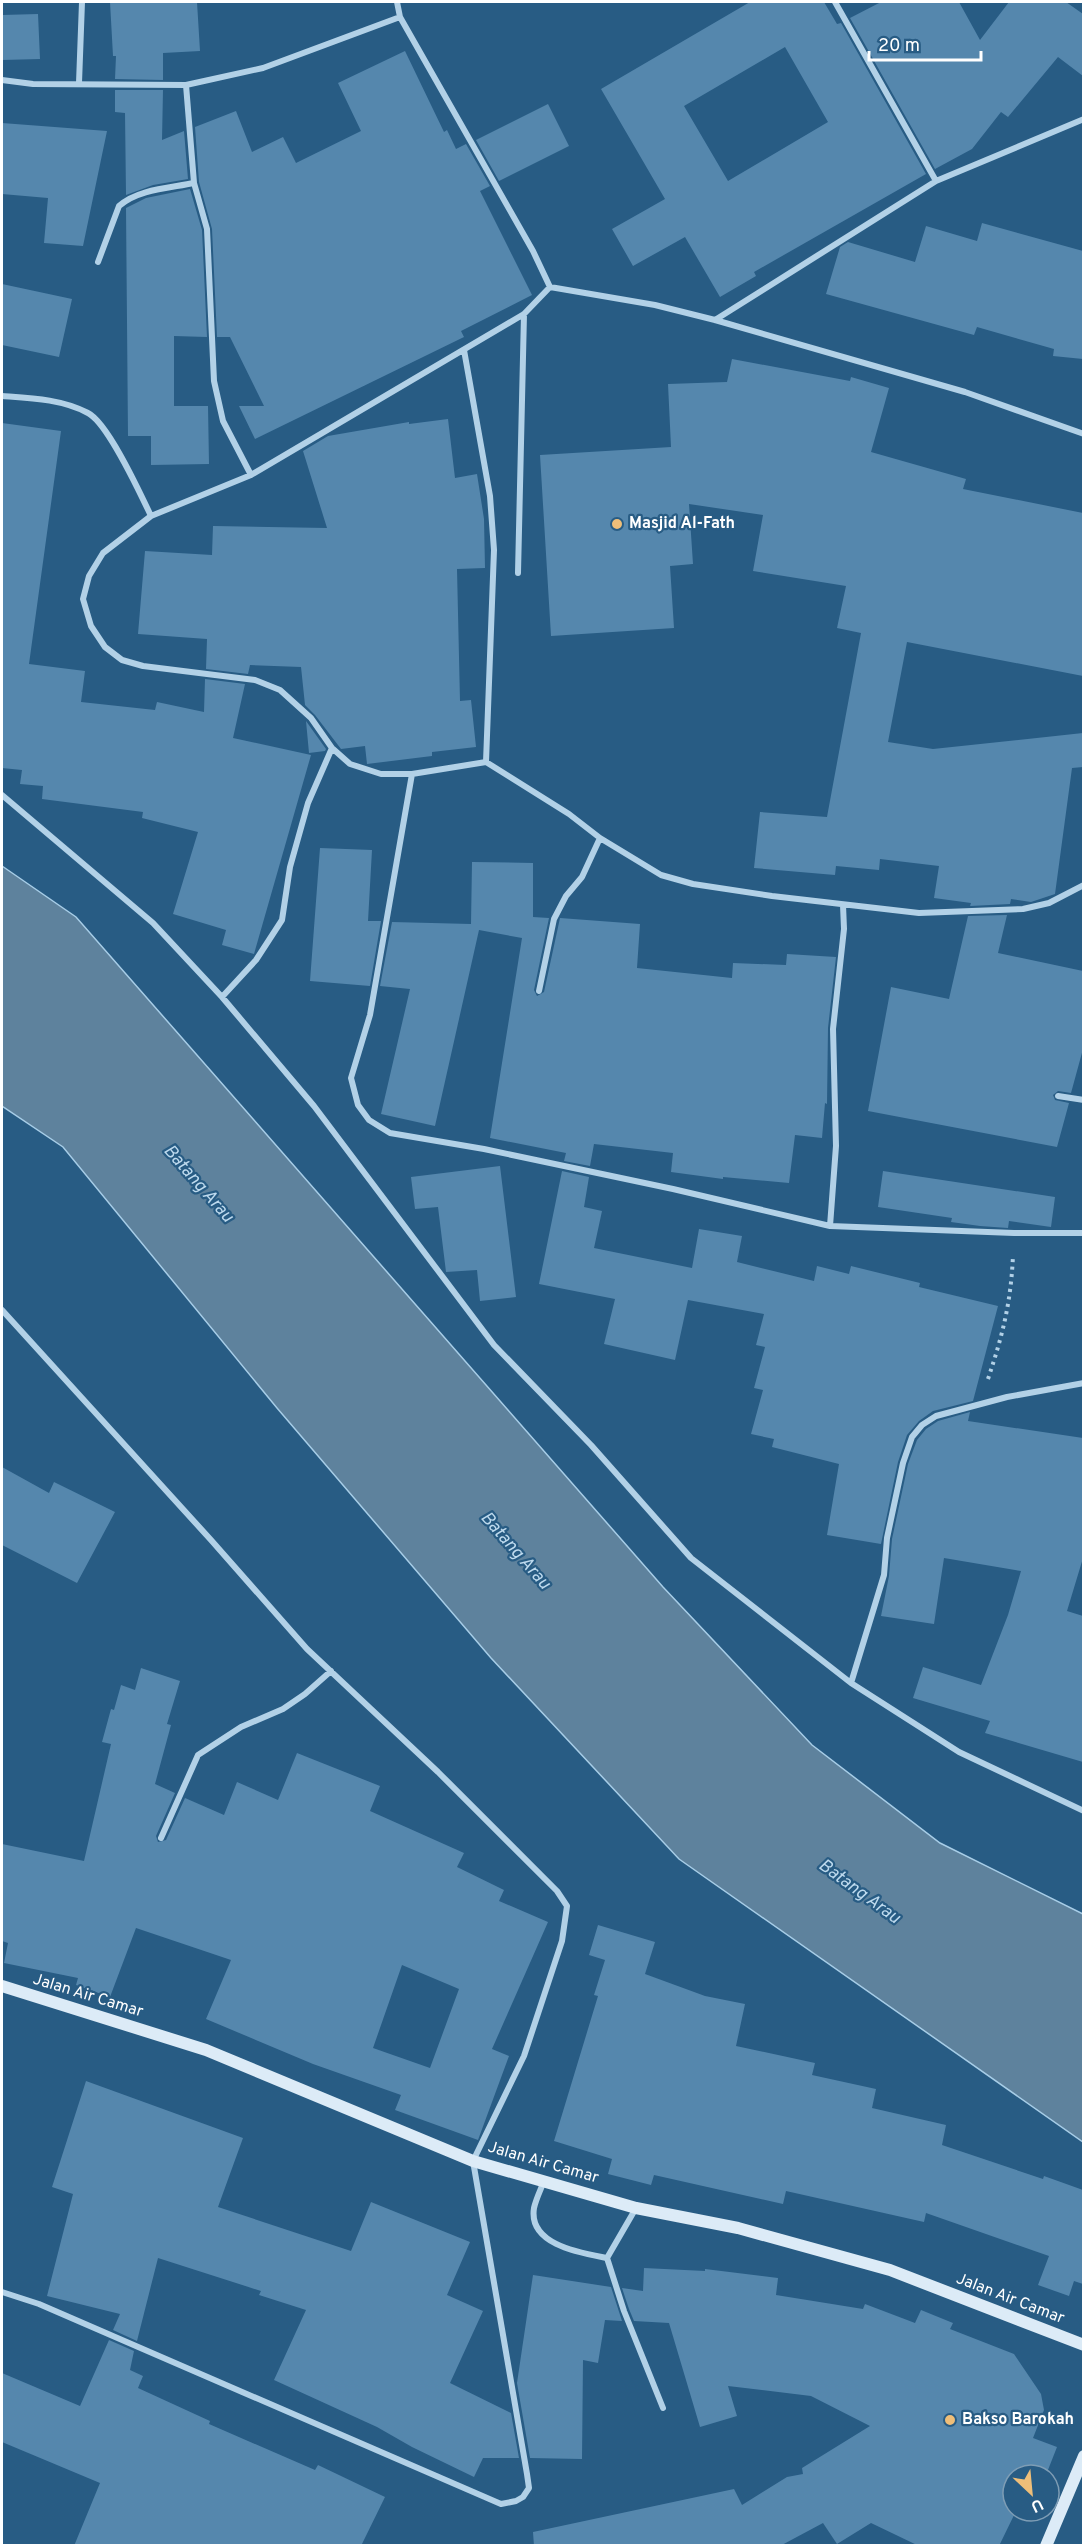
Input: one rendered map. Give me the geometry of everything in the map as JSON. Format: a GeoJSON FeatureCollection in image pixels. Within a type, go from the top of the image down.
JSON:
{"type":"FeatureCollection","features":[{"type":"Feature","properties":{"kind":"main road","name":"Jalan Air Camar"},"geometry":{"type":"LineString","coordinates":[[2,1986],[206,2050],[473,2161],[636,2208],[738,2228],[890,2270],[1083,2345]]}},
{"type":"Feature","properties":{"kind":"main road"},"geometry":{"type":"LineString","coordinates":[[1046,2546],[1083,2456]]}},
{"type":"Feature","properties":{"kind":"street"},"geometry":{"type":"LineString","coordinates":[[79,83],[81,2]]}},
{"type":"Feature","properties":{"kind":"street"},"geometry":{"type":"LineString","coordinates":[[397,2],[400,17],[534,251],[550,287]]}},
{"type":"Feature","properties":{"kind":"street"},"geometry":{"type":"LineString","coordinates":[[835,2],[936,181]]}},
{"type":"Feature","properties":{"kind":"street"},"geometry":{"type":"LineString","coordinates":[[2,80],[33,84],[186,85],[263,68],[400,17]]}},
{"type":"Feature","properties":{"kind":"street"},"geometry":{"type":"LineString","coordinates":[[186,85],[186,108],[194,183],[207,229],[214,381],[223,422],[251,475]]}},
{"type":"Feature","properties":{"kind":"street"},"geometry":{"type":"LineString","coordinates":[[715,320],[936,181],[1083,119]]}},
{"type":"Feature","properties":{"kind":"street"},"geometry":{"type":"LineString","coordinates":[[98,262],[119,206],[126,200],[157,190],[194,183]]}},
{"type":"Feature","properties":{"kind":"street"},"geometry":{"type":"LineString","coordinates":[[550,287],[524,314],[464,350],[251,475],[151,516],[104,553],[89,576],[84,599],[91,626],[105,647],[122,660],[143,666],[230,675],[255,680],[280,690],[311,718],[332,748],[350,764],[360,768],[381,774],[412,774],[486,762],[569,814],[600,838],[661,875],[682,881],[772,896],[919,913],[1023,909],[1049,903],[1083,885]]}},
{"type":"Feature","properties":{"kind":"street"},"geometry":{"type":"LineString","coordinates":[[550,287],[655,305],[715,320],[965,392],[1083,434]]}},
{"type":"Feature","properties":{"kind":"street"},"geometry":{"type":"LineString","coordinates":[[518,573],[524,314]]}},
{"type":"Feature","properties":{"kind":"street"},"geometry":{"type":"LineString","coordinates":[[464,350],[490,496],[494,550],[486,762]]}},
{"type":"Feature","properties":{"kind":"street"},"geometry":{"type":"LineString","coordinates":[[2,396],[63,403],[91,414],[116,445],[151,516]]}},
{"type":"Feature","properties":{"kind":"street"},"geometry":{"type":"LineString","coordinates":[[222,997],[256,960],[282,920],[290,867],[305,814],[332,748]]}},
{"type":"Feature","properties":{"kind":"street"},"geometry":{"type":"LineString","coordinates":[[412,774],[370,1015],[351,1078],[358,1105],[369,1120],[390,1133],[484,1149],[830,1226],[1014,1233],[1083,1233]]}},
{"type":"Feature","properties":{"kind":"street"},"geometry":{"type":"LineString","coordinates":[[2,795],[153,923],[222,997],[314,1106],[494,1345],[591,1445],[691,1558],[851,1683],[959,1752],[1083,1811]]}},
{"type":"Feature","properties":{"kind":"street"},"geometry":{"type":"LineString","coordinates":[[539,991],[554,919],[566,896],[582,878],[600,838]]}},
{"type":"Feature","properties":{"kind":"street"},"geometry":{"type":"LineString","coordinates":[[830,1226],[836,1137],[833,1029],[844,929],[843,904]]}},
{"type":"Feature","properties":{"kind":"street"},"geometry":{"type":"LineString","coordinates":[[1058,1096],[1083,1100]]}},
{"type":"Feature","properties":{"kind":"street"},"geometry":{"type":"LineString","coordinates":[[2,1310],[212,1540],[307,1649],[438,1772],[557,1891],[567,1906],[562,1941],[524,2056],[473,2161],[529,2488],[523,2497],[501,2504],[39,2304],[2,2292]]}},
{"type":"Feature","properties":{"kind":"street"},"geometry":{"type":"LineString","coordinates":[[851,1683],[884,1575],[887,1538],[903,1462],[912,1437],[922,1425],[936,1416],[1007,1397],[1083,1383]]}},
{"type":"Feature","properties":{"kind":"street"},"geometry":{"type":"LineString","coordinates":[[161,1838],[198,1755],[241,1727],[283,1709],[305,1694],[331,1671]]}},
{"type":"Feature","properties":{"kind":"street"},"geometry":{"type":"LineString","coordinates":[[544,2181],[534,2209],[537,2228],[546,2239],[578,2252],[607,2258]]}},
{"type":"Feature","properties":{"kind":"street"},"geometry":{"type":"LineString","coordinates":[[636,2208],[607,2258],[624,2311],[663,2408]]}},
{"type":"Feature","properties":{"kind":"path"},"geometry":{"type":"LineString","coordinates":[[979,1406],[999,1349],[1006,1317],[1012,1278],[1014,1233]]}},
{"type":"Feature","properties":{"kind":"water","name":"Batang Arau"},"geometry":{"type":"Polygon","coordinates":[[[2,866],[76,917],[663,1587],[812,1745],[940,1843],[1083,1914],[1083,2142],[679,1859],[491,1658],[277,1408],[63,1147],[2,1106],[2,866]]]}},
{"type":"Feature","properties":{"kind":"building"},"geometry":{"type":"Polygon","coordinates":[[[110,2],[197,2],[200,51],[163,53],[163,80],[115,79],[116,56],[113,56],[110,2]]]}},
{"type":"Feature","properties":{"kind":"building"},"geometry":{"type":"Polygon","coordinates":[[[750,2],[824,2],[837,24],[841,23],[926,174],[754,272],[756,276],[720,297],[685,237],[633,266],[612,229],[665,199],[601,89],[750,2]],[[785,47],[684,106],[728,181],[828,122],[785,47]]]}},
{"type":"Feature","properties":{"kind":"building"},"geometry":{"type":"Polygon","coordinates":[[[881,2],[959,2],[980,40],[1009,2],[1066,2],[1083,14],[1083,76],[1058,57],[1008,117],[1001,112],[972,149],[935,169],[850,18],[881,2]]]}},
{"type":"Feature","properties":{"kind":"building"},"geometry":{"type":"Polygon","coordinates":[[[38,14],[40,59],[2,60],[2,15],[38,14]]]}},
{"type":"Feature","properties":{"kind":"building"},"geometry":{"type":"Polygon","coordinates":[[[405,51],[444,132],[447,130],[456,149],[466,144],[490,186],[480,191],[532,295],[461,331],[464,337],[255,439],[239,406],[264,406],[230,337],[217,337],[212,229],[199,182],[195,127],[236,111],[252,152],[283,137],[296,163],[361,131],[338,83],[405,51]]]}},
{"type":"Feature","properties":{"kind":"building"},"geometry":{"type":"Polygon","coordinates":[[[115,90],[163,90],[162,140],[184,131],[188,179],[153,185],[126,195],[125,113],[115,112],[115,90]]]}},
{"type":"Feature","properties":{"kind":"building"},"geometry":{"type":"Polygon","coordinates":[[[548,104],[569,146],[499,181],[476,140],[548,104]]]}},
{"type":"Feature","properties":{"kind":"building"},"geometry":{"type":"Polygon","coordinates":[[[2,123],[107,131],[83,246],[44,243],[48,198],[2,194],[2,123]]]}},
{"type":"Feature","properties":{"kind":"building"},"geometry":{"type":"Polygon","coordinates":[[[190,189],[202,230],[207,337],[174,336],[174,406],[208,406],[209,464],[151,465],[151,436],[128,436],[126,208],[146,198],[190,189]]]}},
{"type":"Feature","properties":{"kind":"building"},"geometry":{"type":"Polygon","coordinates":[[[982,223],[1083,251],[1083,359],[1053,356],[1054,349],[977,327],[974,335],[826,294],[840,247],[848,242],[915,262],[926,226],[977,241],[982,223]]]}},
{"type":"Feature","properties":{"kind":"building"},"geometry":{"type":"Polygon","coordinates":[[[2,284],[72,299],[59,357],[2,345],[2,284]]]}},
{"type":"Feature","properties":{"kind":"building"},"geometry":{"type":"Polygon","coordinates":[[[732,359],[850,381],[851,377],[889,388],[871,452],[966,479],[963,489],[1083,513],[1083,676],[907,642],[888,742],[933,749],[1083,733],[1083,767],[1072,768],[1055,894],[1031,902],[1011,899],[1010,904],[970,906],[971,903],[934,898],[939,866],[880,859],[879,870],[836,866],[835,875],[754,868],[760,812],[827,817],[861,633],[837,628],[846,586],[753,571],[763,515],[689,504],[693,564],[670,566],[674,628],[551,636],[540,455],[671,447],[668,384],[727,382],[732,359]]]}},
{"type":"Feature","properties":{"kind":"building"},"geometry":{"type":"Polygon","coordinates":[[[448,419],[455,478],[477,474],[484,519],[485,568],[457,569],[460,701],[471,700],[476,747],[432,752],[432,756],[367,764],[365,746],[341,749],[305,705],[301,667],[250,665],[248,674],[206,669],[207,639],[138,634],[145,551],[212,555],[213,526],[327,528],[303,451],[328,436],[409,422],[409,424],[448,419]]]}},
{"type":"Feature","properties":{"kind":"building"},"geometry":{"type":"Polygon","coordinates":[[[2,423],[61,431],[29,664],[85,671],[81,702],[155,710],[157,702],[204,712],[205,679],[245,684],[233,738],[311,755],[254,954],[222,945],[226,930],[173,914],[198,832],[142,818],[143,812],[42,799],[43,786],[20,784],[22,770],[2,768],[2,423]]]}},
{"type":"Feature","properties":{"kind":"building"},"geometry":{"type":"Polygon","coordinates":[[[306,721],[326,749],[325,751],[309,753],[306,721]]]}},
{"type":"Feature","properties":{"kind":"building"},"geometry":{"type":"Polygon","coordinates":[[[320,848],[372,850],[368,921],[381,921],[370,986],[310,981],[320,848]]]}},
{"type":"Feature","properties":{"kind":"building"},"geometry":{"type":"Polygon","coordinates":[[[472,862],[533,863],[533,917],[549,918],[534,990],[537,996],[544,992],[560,918],[640,924],[637,968],[732,978],[733,963],[786,965],[787,954],[836,957],[828,1028],[827,1104],[825,1103],[822,1138],[795,1135],[789,1183],[723,1177],[723,1179],[671,1172],[673,1153],[594,1144],[590,1166],[564,1161],[566,1153],[490,1138],[522,938],[479,930],[435,1126],[381,1114],[410,989],[380,986],[392,922],[471,924],[472,862]]]}},
{"type":"Feature","properties":{"kind":"building"},"geometry":{"type":"Polygon","coordinates":[[[1007,915],[998,953],[1083,971],[1083,1049],[1071,1093],[1058,1091],[1053,1095],[1055,1100],[1069,1103],[1057,1147],[868,1111],[891,987],[949,999],[968,916],[1007,915]]]}},
{"type":"Feature","properties":{"kind":"building"},"geometry":{"type":"Polygon","coordinates":[[[500,1166],[516,1297],[480,1301],[477,1270],[446,1272],[438,1207],[415,1209],[411,1177],[500,1166]]]}},
{"type":"Feature","properties":{"kind":"building"},"geometry":{"type":"Polygon","coordinates":[[[562,1171],[589,1177],[584,1207],[602,1211],[594,1248],[692,1268],[699,1229],[742,1236],[737,1262],[814,1281],[817,1266],[849,1274],[851,1266],[920,1283],[919,1287],[998,1306],[973,1401],[933,1411],[919,1421],[907,1435],[898,1462],[881,1544],[827,1535],[839,1464],[772,1447],[774,1439],[751,1434],[763,1390],[754,1388],[765,1347],[756,1345],[764,1314],[688,1300],[675,1360],[604,1344],[615,1299],[539,1284],[562,1171]]]}},
{"type":"Feature","properties":{"kind":"building"},"geometry":{"type":"Polygon","coordinates":[[[883,1171],[1055,1197],[1051,1227],[1009,1221],[1008,1228],[980,1226],[951,1222],[952,1218],[878,1207],[883,1171]]]}},
{"type":"Feature","properties":{"kind":"building"},"geometry":{"type":"Polygon","coordinates":[[[970,1412],[968,1421],[1083,1438],[1083,1558],[1067,1611],[1083,1616],[1083,1762],[985,1733],[990,1721],[913,1698],[923,1667],[981,1685],[1008,1615],[1021,1571],[944,1558],[934,1624],[881,1616],[889,1576],[892,1539],[908,1464],[917,1440],[926,1429],[938,1421],[970,1412]]]}},
{"type":"Feature","properties":{"kind":"building"},"geometry":{"type":"Polygon","coordinates":[[[2,1467],[49,1493],[54,1482],[115,1512],[77,1583],[2,1545],[2,1467]]]}},
{"type":"Feature","properties":{"kind":"building"},"geometry":{"type":"Polygon","coordinates":[[[141,1668],[180,1681],[167,1724],[171,1725],[155,1784],[175,1793],[156,1836],[158,1842],[166,1840],[185,1798],[224,1815],[237,1782],[278,1800],[297,1753],[380,1786],[370,1811],[464,1853],[457,1867],[504,1890],[499,1901],[548,1922],[492,2049],[509,2056],[478,2140],[395,2110],[401,2095],[313,2064],[206,2019],[231,1960],[136,1928],[110,1997],[76,1985],[78,1978],[4,1963],[8,1943],[2,1941],[2,1844],[84,1861],[111,1744],[102,1742],[111,1709],[114,1710],[121,1685],[135,1690],[141,1668]],[[402,1965],[373,2048],[430,2068],[459,1989],[402,1965]]]}},
{"type":"Feature","properties":{"kind":"building"},"geometry":{"type":"Polygon","coordinates":[[[598,1925],[655,1942],[645,1974],[705,1996],[745,2004],[736,2046],[815,2063],[812,2075],[876,2089],[872,2108],[946,2125],[942,2145],[1083,2190],[1083,2284],[1074,2281],[1069,2296],[1038,2285],[1049,2256],[926,2213],[924,2222],[786,2191],[783,2204],[654,2175],[651,2185],[608,2174],[612,2159],[554,2141],[598,1996],[594,1995],[605,1960],[589,1955],[598,1925]]]}},
{"type":"Feature","properties":{"kind":"building"},"geometry":{"type":"Polygon","coordinates":[[[86,2081],[243,2138],[218,2207],[351,2251],[371,2202],[470,2242],[447,2295],[483,2311],[450,2383],[511,2413],[519,2458],[483,2458],[474,2477],[377,2427],[274,2380],[306,2310],[259,2295],[261,2291],[158,2258],[137,2341],[113,2330],[120,2314],[47,2296],[73,2194],[52,2187],[86,2081]]]}},
{"type":"Feature","properties":{"kind":"building"},"geometry":{"type":"Polygon","coordinates":[[[644,2268],[705,2271],[705,2269],[778,2278],[776,2295],[863,2309],[865,2304],[915,2323],[921,2310],[953,2323],[950,2329],[1014,2354],[1041,2394],[1044,2410],[1033,2438],[1057,2447],[1051,2463],[1001,2463],[1001,2523],[1010,2523],[999,2546],[919,2546],[871,2523],[837,2544],[823,2523],[780,2546],[534,2546],[533,2532],[734,2489],[742,2505],[787,2477],[803,2474],[802,2468],[870,2426],[811,2396],[728,2386],[737,2416],[700,2427],[669,2323],[634,2321],[622,2288],[643,2291],[644,2268]]]}},
{"type":"Feature","properties":{"kind":"building"},"geometry":{"type":"Polygon","coordinates":[[[533,2275],[611,2287],[622,2321],[605,2320],[598,2363],[583,2360],[582,2459],[530,2458],[517,2383],[533,2275]]]}},
{"type":"Feature","properties":{"kind":"building"},"geometry":{"type":"Polygon","coordinates":[[[109,2340],[134,2351],[130,2370],[143,2376],[138,2388],[210,2421],[209,2424],[315,2470],[318,2465],[385,2497],[361,2546],[74,2546],[100,2483],[2,2442],[2,2373],[80,2406],[109,2340]]]}},
{"type":"Feature","properties":{"kind":"place","name":"Masjid Al-Fath"},"geometry":{"type":"Point","coordinates":[617,524]}},
{"type":"Feature","properties":{"kind":"place","name":"Bakso Barokah"},"geometry":{"type":"Point","coordinates":[950,2420]}}]}
